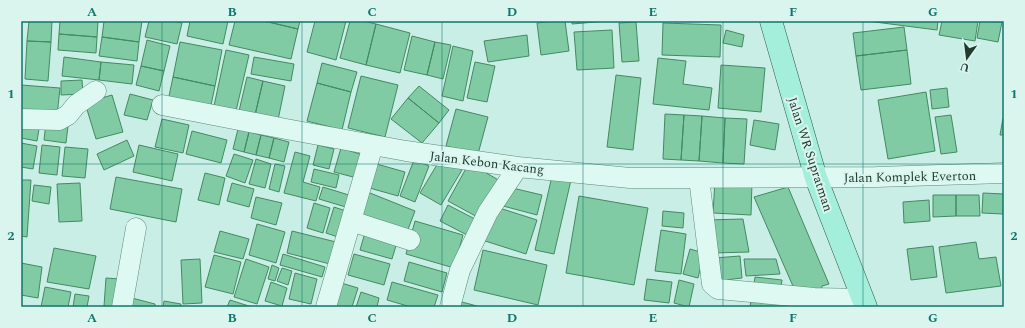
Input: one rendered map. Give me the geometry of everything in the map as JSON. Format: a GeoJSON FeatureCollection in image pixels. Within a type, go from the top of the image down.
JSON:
{"type":"FeatureCollection","features":[{"type":"Feature","properties":{"kind":"main road","name":"Jalan WR Supratman"},"geometry":{"type":"LineString","coordinates":[[771,21],[816,178],[864,303]]}},
{"type":"Feature","properties":{"kind":"street"},"geometry":{"type":"LineString","coordinates":[[21,118],[59,120],[68,115],[76,105],[96,91]]}},
{"type":"Feature","properties":{"kind":"street","name":"Jalan Kebon Kacang"},"geometry":{"type":"LineString","coordinates":[[162,105],[406,151],[518,167],[630,178],[816,178]]}},
{"type":"Feature","properties":{"kind":"street"},"geometry":{"type":"LineString","coordinates":[[326,307],[373,145]]}},
{"type":"Feature","properties":{"kind":"street"},"geometry":{"type":"LineString","coordinates":[[450,307],[460,270],[488,212],[518,167]]}},
{"type":"Feature","properties":{"kind":"street","name":"Jalan Komplek Everton"},"geometry":{"type":"LineString","coordinates":[[816,178],[1004,173]]}},
{"type":"Feature","properties":{"kind":"street"},"geometry":{"type":"LineString","coordinates":[[700,178],[712,284],[714,287],[718,289],[864,303]]}},
{"type":"Feature","properties":{"kind":"street"},"geometry":{"type":"LineString","coordinates":[[351,221],[410,240]]}},
{"type":"Feature","properties":{"kind":"street"},"geometry":{"type":"LineString","coordinates":[[122,307],[136,228]]}},
{"type":"Feature","properties":{"kind":"building"},"geometry":{"type":"Polygon","coordinates":[[[29,21],[52,21],[51,42],[27,41],[29,21]]]}},
{"type":"Feature","properties":{"kind":"building"},"geometry":{"type":"Polygon","coordinates":[[[60,21],[98,21],[97,37],[59,34],[60,21]]]}},
{"type":"Feature","properties":{"kind":"building"},"geometry":{"type":"Polygon","coordinates":[[[104,21],[142,21],[139,42],[102,37],[104,21]]]}},
{"type":"Feature","properties":{"kind":"building"},"geometry":{"type":"Polygon","coordinates":[[[149,21],[173,21],[182,23],[177,44],[145,37],[149,21]]]}},
{"type":"Feature","properties":{"kind":"building"},"geometry":{"type":"Polygon","coordinates":[[[190,21],[228,21],[223,44],[187,36],[190,21]]]}},
{"type":"Feature","properties":{"kind":"building"},"geometry":{"type":"Polygon","coordinates":[[[235,21],[264,21],[298,29],[291,59],[229,45],[235,21]]]}},
{"type":"Feature","properties":{"kind":"building"},"geometry":{"type":"Polygon","coordinates":[[[264,21],[300,21],[298,29],[264,21]]]}},
{"type":"Feature","properties":{"kind":"building"},"geometry":{"type":"Polygon","coordinates":[[[315,21],[346,21],[336,60],[307,52],[315,21]]]}},
{"type":"Feature","properties":{"kind":"building"},"geometry":{"type":"Polygon","coordinates":[[[350,21],[363,21],[376,24],[366,65],[340,58],[350,21]]]}},
{"type":"Feature","properties":{"kind":"building"},"geometry":{"type":"Polygon","coordinates":[[[565,21],[569,51],[541,55],[537,23],[565,21]]]}},
{"type":"Feature","properties":{"kind":"building"},"geometry":{"type":"Polygon","coordinates":[[[572,21],[607,21],[572,24],[572,21]]]}},
{"type":"Feature","properties":{"kind":"building"},"geometry":{"type":"Polygon","coordinates":[[[867,21],[938,21],[937,30],[867,21]]]}},
{"type":"Feature","properties":{"kind":"building"},"geometry":{"type":"Polygon","coordinates":[[[942,21],[978,21],[975,41],[939,35],[942,21]]]}},
{"type":"Feature","properties":{"kind":"building"},"geometry":{"type":"Polygon","coordinates":[[[980,21],[1002,22],[998,42],[977,38],[980,21]]]}},
{"type":"Feature","properties":{"kind":"building"},"geometry":{"type":"Polygon","coordinates":[[[636,22],[639,61],[622,62],[619,23],[636,22]]]}},
{"type":"Feature","properties":{"kind":"building"},"geometry":{"type":"Polygon","coordinates":[[[663,23],[721,25],[720,57],[662,55],[663,23]]]}},
{"type":"Feature","properties":{"kind":"building"},"geometry":{"type":"Polygon","coordinates":[[[376,24],[410,33],[400,73],[366,65],[376,24]]]}},
{"type":"Feature","properties":{"kind":"building"},"geometry":{"type":"Polygon","coordinates":[[[904,27],[907,50],[856,56],[853,33],[904,27]]]}},
{"type":"Feature","properties":{"kind":"building"},"geometry":{"type":"Polygon","coordinates":[[[612,30],[614,68],[577,70],[574,32],[612,30]]]}},
{"type":"Feature","properties":{"kind":"building"},"geometry":{"type":"Polygon","coordinates":[[[726,30],[744,35],[742,47],[723,43],[726,30]]]}},
{"type":"Feature","properties":{"kind":"building"},"geometry":{"type":"Polygon","coordinates":[[[59,34],[97,37],[96,53],[58,50],[59,34]]]}},
{"type":"Feature","properties":{"kind":"building"},"geometry":{"type":"Polygon","coordinates":[[[527,35],[529,56],[488,62],[484,41],[527,35]]]}},
{"type":"Feature","properties":{"kind":"building"},"geometry":{"type":"Polygon","coordinates":[[[412,36],[435,42],[427,75],[404,70],[412,36]]]}},
{"type":"Feature","properties":{"kind":"building"},"geometry":{"type":"Polygon","coordinates":[[[102,37],[139,42],[137,61],[99,56],[102,37]]]}},
{"type":"Feature","properties":{"kind":"building"},"geometry":{"type":"Polygon","coordinates":[[[147,40],[170,46],[164,71],[141,66],[147,40]]]}},
{"type":"Feature","properties":{"kind":"building"},"geometry":{"type":"Polygon","coordinates":[[[27,41],[51,42],[48,81],[25,79],[27,41]]]}},
{"type":"Feature","properties":{"kind":"building"},"geometry":{"type":"Polygon","coordinates":[[[180,42],[222,50],[215,86],[173,77],[180,42]]]}},
{"type":"Feature","properties":{"kind":"building"},"geometry":{"type":"Polygon","coordinates":[[[435,42],[451,45],[443,79],[427,75],[435,42]]]}},
{"type":"Feature","properties":{"kind":"building"},"geometry":{"type":"Polygon","coordinates":[[[453,46],[473,51],[463,101],[442,96],[453,46]]]}},
{"type":"Feature","properties":{"kind":"building"},"geometry":{"type":"Polygon","coordinates":[[[226,50],[249,55],[236,111],[214,106],[226,50]]]}},
{"type":"Feature","properties":{"kind":"building"},"geometry":{"type":"Polygon","coordinates":[[[907,50],[911,84],[861,90],[856,56],[907,50]]]}},
{"type":"Feature","properties":{"kind":"building"},"geometry":{"type":"Polygon","coordinates":[[[64,57],[101,62],[99,80],[62,76],[64,57]]]}},
{"type":"Feature","properties":{"kind":"building"},"geometry":{"type":"Polygon","coordinates":[[[254,57],[294,64],[291,81],[251,74],[254,57]]]}},
{"type":"Feature","properties":{"kind":"building"},"geometry":{"type":"Polygon","coordinates":[[[658,58],[686,61],[683,84],[712,88],[709,110],[653,104],[658,58]]]}},
{"type":"Feature","properties":{"kind":"building"},"geometry":{"type":"Polygon","coordinates":[[[101,62],[134,65],[132,84],[99,80],[101,62]]]}},
{"type":"Feature","properties":{"kind":"building"},"geometry":{"type":"Polygon","coordinates":[[[475,62],[495,66],[487,102],[467,98],[475,62]]]}},
{"type":"Feature","properties":{"kind":"building"},"geometry":{"type":"Polygon","coordinates":[[[322,63],[357,72],[351,92],[317,83],[322,63]]]}},
{"type":"Feature","properties":{"kind":"building"},"geometry":{"type":"Polygon","coordinates":[[[721,65],[765,68],[761,112],[718,108],[721,65]]]}},
{"type":"Feature","properties":{"kind":"building"},"geometry":{"type":"Polygon","coordinates":[[[141,66],[164,71],[159,91],[136,85],[141,66]]]}},
{"type":"Feature","properties":{"kind":"building"},"geometry":{"type":"Polygon","coordinates":[[[616,75],[641,78],[633,150],[607,147],[616,75]]]}},
{"type":"Feature","properties":{"kind":"building"},"geometry":{"type":"Polygon","coordinates":[[[361,76],[398,85],[385,137],[348,128],[361,76]]]}},
{"type":"Feature","properties":{"kind":"building"},"geometry":{"type":"Polygon","coordinates":[[[173,77],[215,86],[210,110],[168,101],[173,77]]]}},
{"type":"Feature","properties":{"kind":"building"},"geometry":{"type":"Polygon","coordinates":[[[247,77],[263,81],[255,115],[239,111],[247,77]]]}},
{"type":"Feature","properties":{"kind":"building"},"geometry":{"type":"Polygon","coordinates":[[[82,80],[83,94],[61,95],[61,81],[82,80]]]}},
{"type":"Feature","properties":{"kind":"building"},"geometry":{"type":"Polygon","coordinates":[[[263,81],[285,86],[278,120],[255,115],[263,81]]]}},
{"type":"Feature","properties":{"kind":"building"},"geometry":{"type":"Polygon","coordinates":[[[317,83],[351,92],[342,130],[307,121],[317,83]]]}},
{"type":"Feature","properties":{"kind":"building"},"geometry":{"type":"Polygon","coordinates":[[[21,85],[60,88],[57,116],[21,112],[21,85]]]}},
{"type":"Feature","properties":{"kind":"building"},"geometry":{"type":"Polygon","coordinates":[[[419,86],[449,110],[439,123],[408,98],[419,86]]]}},
{"type":"Feature","properties":{"kind":"building"},"geometry":{"type":"Polygon","coordinates":[[[947,88],[949,107],[932,109],[930,90],[947,88]]]}},
{"type":"Feature","properties":{"kind":"building"},"geometry":{"type":"Polygon","coordinates":[[[926,92],[935,151],[888,159],[878,100],[926,92]]]}},
{"type":"Feature","properties":{"kind":"building"},"geometry":{"type":"Polygon","coordinates":[[[130,94],[153,100],[147,120],[124,115],[130,94]]]}},
{"type":"Feature","properties":{"kind":"building"},"geometry":{"type":"Polygon","coordinates":[[[112,95],[123,132],[96,139],[85,103],[112,95]]]}},
{"type":"Feature","properties":{"kind":"building"},"geometry":{"type":"Polygon","coordinates":[[[408,98],[439,123],[422,143],[391,119],[408,98]]]}},
{"type":"Feature","properties":{"kind":"building"},"geometry":{"type":"Polygon","coordinates":[[[456,109],[488,117],[478,154],[446,146],[456,109]]]}},
{"type":"Feature","properties":{"kind":"building"},"geometry":{"type":"Polygon","coordinates":[[[665,114],[684,115],[681,160],[663,159],[665,114]]]}},
{"type":"Feature","properties":{"kind":"building"},"geometry":{"type":"Polygon","coordinates":[[[684,115],[702,116],[699,161],[681,160],[684,115]]]}},
{"type":"Feature","properties":{"kind":"building"},"geometry":{"type":"Polygon","coordinates":[[[951,115],[957,152],[941,154],[935,117],[951,115]]]}},
{"type":"Feature","properties":{"kind":"building"},"geometry":{"type":"Polygon","coordinates":[[[702,116],[725,118],[723,163],[699,161],[702,116]]]}},
{"type":"Feature","properties":{"kind":"building"},"geometry":{"type":"Polygon","coordinates":[[[725,118],[747,119],[744,164],[723,163],[725,118]]]}},
{"type":"Feature","properties":{"kind":"building"},"geometry":{"type":"Polygon","coordinates":[[[1003,118],[1004,135],[1000,135],[1003,118]]]}},
{"type":"Feature","properties":{"kind":"building"},"geometry":{"type":"Polygon","coordinates":[[[162,119],[189,125],[183,153],[155,147],[162,119]]]}},
{"type":"Feature","properties":{"kind":"building"},"geometry":{"type":"Polygon","coordinates":[[[754,120],[779,124],[775,150],[750,145],[754,120]]]}},
{"type":"Feature","properties":{"kind":"building"},"geometry":{"type":"Polygon","coordinates":[[[46,123],[68,126],[66,143],[44,140],[46,123]]]}},
{"type":"Feature","properties":{"kind":"building"},"geometry":{"type":"Polygon","coordinates":[[[21,126],[39,129],[37,141],[21,138],[21,126]]]}},
{"type":"Feature","properties":{"kind":"building"},"geometry":{"type":"Polygon","coordinates":[[[238,129],[249,132],[244,152],[233,149],[238,129]]]}},
{"type":"Feature","properties":{"kind":"building"},"geometry":{"type":"Polygon","coordinates":[[[192,131],[227,140],[221,163],[186,154],[192,131]]]}},
{"type":"Feature","properties":{"kind":"building"},"geometry":{"type":"Polygon","coordinates":[[[249,132],[261,135],[256,155],[244,152],[249,132]]]}},
{"type":"Feature","properties":{"kind":"building"},"geometry":{"type":"Polygon","coordinates":[[[261,135],[274,138],[269,158],[256,155],[261,135]]]}},
{"type":"Feature","properties":{"kind":"building"},"geometry":{"type":"Polygon","coordinates":[[[274,138],[289,142],[284,162],[269,158],[274,138]]]}},
{"type":"Feature","properties":{"kind":"building"},"geometry":{"type":"Polygon","coordinates":[[[127,140],[134,156],[104,170],[97,154],[127,140]]]}},
{"type":"Feature","properties":{"kind":"building"},"geometry":{"type":"Polygon","coordinates":[[[21,143],[37,146],[33,169],[21,167],[21,143]]]}},
{"type":"Feature","properties":{"kind":"building"},"geometry":{"type":"Polygon","coordinates":[[[42,145],[60,147],[57,175],[39,173],[42,145]]]}},
{"type":"Feature","properties":{"kind":"building"},"geometry":{"type":"Polygon","coordinates":[[[139,145],[178,154],[172,181],[133,172],[139,145]]]}},
{"type":"Feature","properties":{"kind":"building"},"geometry":{"type":"Polygon","coordinates":[[[318,145],[334,149],[329,169],[313,165],[318,145]]]}},
{"type":"Feature","properties":{"kind":"building"},"geometry":{"type":"Polygon","coordinates":[[[65,147],[88,149],[85,178],[62,176],[65,147]]]}},
{"type":"Feature","properties":{"kind":"building"},"geometry":{"type":"Polygon","coordinates":[[[341,148],[363,155],[357,178],[334,172],[341,148]]]}},
{"type":"Feature","properties":{"kind":"building"},"geometry":{"type":"Polygon","coordinates":[[[295,152],[310,156],[303,182],[320,187],[316,201],[284,193],[295,152]]]}},
{"type":"Feature","properties":{"kind":"building"},"geometry":{"type":"Polygon","coordinates":[[[234,154],[253,160],[245,183],[226,176],[234,154]]]}},
{"type":"Feature","properties":{"kind":"building"},"geometry":{"type":"Polygon","coordinates":[[[441,158],[462,170],[441,205],[420,193],[441,158]]]}},
{"type":"Feature","properties":{"kind":"building"},"geometry":{"type":"Polygon","coordinates":[[[256,159],[271,164],[265,188],[249,184],[256,159]]]}},
{"type":"Feature","properties":{"kind":"building"},"geometry":{"type":"Polygon","coordinates":[[[414,160],[429,166],[415,202],[400,196],[414,160]]]}},
{"type":"Feature","properties":{"kind":"building"},"geometry":{"type":"Polygon","coordinates":[[[373,163],[405,172],[398,196],[366,187],[373,163]]]}},
{"type":"Feature","properties":{"kind":"building"},"geometry":{"type":"Polygon","coordinates":[[[469,163],[502,182],[481,219],[448,201],[469,163]]]}},
{"type":"Feature","properties":{"kind":"building"},"geometry":{"type":"Polygon","coordinates":[[[275,164],[285,166],[279,192],[269,189],[275,164]]]}},
{"type":"Feature","properties":{"kind":"building"},"geometry":{"type":"Polygon","coordinates":[[[314,169],[339,175],[336,188],[311,182],[314,169]]]}},
{"type":"Feature","properties":{"kind":"building"},"geometry":{"type":"Polygon","coordinates":[[[205,173],[225,178],[219,205],[198,200],[205,173]]]}},
{"type":"Feature","properties":{"kind":"building"},"geometry":{"type":"Polygon","coordinates":[[[552,176],[571,180],[554,254],[535,250],[552,176]]]}},
{"type":"Feature","properties":{"kind":"building"},"geometry":{"type":"Polygon","coordinates":[[[116,177],[182,189],[176,222],[110,209],[116,177]]]}},
{"type":"Feature","properties":{"kind":"building"},"geometry":{"type":"Polygon","coordinates":[[[21,180],[31,180],[27,237],[21,236],[21,180]]]}},
{"type":"Feature","properties":{"kind":"building"},"geometry":{"type":"Polygon","coordinates":[[[715,180],[752,182],[751,215],[713,213],[715,180]]]}},
{"type":"Feature","properties":{"kind":"building"},"geometry":{"type":"Polygon","coordinates":[[[80,183],[82,221],[59,222],[57,184],[80,183]]]}},
{"type":"Feature","properties":{"kind":"building"},"geometry":{"type":"Polygon","coordinates":[[[232,183],[254,189],[249,207],[227,201],[232,183]]]}},
{"type":"Feature","properties":{"kind":"building"},"geometry":{"type":"Polygon","coordinates":[[[34,185],[51,187],[49,204],[32,201],[34,185]]]}},
{"type":"Feature","properties":{"kind":"building"},"geometry":{"type":"Polygon","coordinates":[[[323,187],[352,196],[349,208],[319,199],[323,187]]]}},
{"type":"Feature","properties":{"kind":"building"},"geometry":{"type":"Polygon","coordinates":[[[508,187],[542,195],[537,215],[503,206],[508,187]]]}},
{"type":"Feature","properties":{"kind":"building"},"geometry":{"type":"Polygon","coordinates":[[[788,187],[829,284],[822,286],[821,294],[796,293],[754,197],[788,187]]]}},
{"type":"Feature","properties":{"kind":"building"},"geometry":{"type":"Polygon","coordinates":[[[365,191],[415,211],[407,232],[357,213],[365,191]]]}},
{"type":"Feature","properties":{"kind":"building"},"geometry":{"type":"Polygon","coordinates":[[[983,193],[1004,194],[1003,214],[982,213],[983,193]]]}},
{"type":"Feature","properties":{"kind":"building"},"geometry":{"type":"Polygon","coordinates":[[[933,195],[956,195],[956,216],[933,217],[933,195]]]}},
{"type":"Feature","properties":{"kind":"building"},"geometry":{"type":"Polygon","coordinates":[[[956,195],[979,195],[980,216],[956,216],[956,195]]]}},
{"type":"Feature","properties":{"kind":"building"},"geometry":{"type":"Polygon","coordinates":[[[579,196],[648,208],[634,285],[566,273],[579,196]]]}},
{"type":"Feature","properties":{"kind":"building"},"geometry":{"type":"Polygon","coordinates":[[[256,197],[282,203],[276,225],[251,218],[256,197]]]}},
{"type":"Feature","properties":{"kind":"building"},"geometry":{"type":"Polygon","coordinates":[[[929,200],[930,221],[904,223],[903,202],[929,200]]]}},
{"type":"Feature","properties":{"kind":"building"},"geometry":{"type":"Polygon","coordinates":[[[314,203],[330,208],[323,233],[307,228],[314,203]]]}},
{"type":"Feature","properties":{"kind":"building"},"geometry":{"type":"Polygon","coordinates":[[[448,205],[475,219],[467,235],[440,221],[448,205]]]}},
{"type":"Feature","properties":{"kind":"building"},"geometry":{"type":"Polygon","coordinates":[[[493,206],[537,220],[526,254],[482,240],[493,206]]]}},
{"type":"Feature","properties":{"kind":"building"},"geometry":{"type":"Polygon","coordinates":[[[334,207],[349,212],[341,238],[326,233],[334,207]]]}},
{"type":"Feature","properties":{"kind":"building"},"geometry":{"type":"Polygon","coordinates":[[[663,211],[684,213],[683,228],[662,226],[663,211]]]}},
{"type":"Feature","properties":{"kind":"building"},"geometry":{"type":"Polygon","coordinates":[[[743,219],[749,252],[713,253],[707,220],[743,219]]]}},
{"type":"Feature","properties":{"kind":"building"},"geometry":{"type":"Polygon","coordinates":[[[415,221],[463,235],[454,268],[406,254],[415,221]]]}},
{"type":"Feature","properties":{"kind":"building"},"geometry":{"type":"Polygon","coordinates":[[[257,224],[285,232],[276,263],[249,255],[257,224]]]}},
{"type":"Feature","properties":{"kind":"building"},"geometry":{"type":"Polygon","coordinates":[[[366,229],[398,239],[392,259],[360,250],[366,229]]]}},
{"type":"Feature","properties":{"kind":"building"},"geometry":{"type":"Polygon","coordinates":[[[661,230],[686,234],[681,274],[655,271],[661,230]]]}},
{"type":"Feature","properties":{"kind":"building"},"geometry":{"type":"Polygon","coordinates":[[[220,231],[249,239],[243,259],[214,252],[220,231]]]}},
{"type":"Feature","properties":{"kind":"building"},"geometry":{"type":"Polygon","coordinates":[[[292,231],[336,242],[330,264],[287,253],[292,231]]]}},
{"type":"Feature","properties":{"kind":"building"},"geometry":{"type":"Polygon","coordinates":[[[976,242],[979,259],[996,257],[1001,286],[946,293],[939,247],[976,242]]]}},
{"type":"Feature","properties":{"kind":"building"},"geometry":{"type":"Polygon","coordinates":[[[933,246],[937,277],[911,280],[907,249],[933,246]]]}},
{"type":"Feature","properties":{"kind":"building"},"geometry":{"type":"Polygon","coordinates":[[[54,248],[96,256],[89,289],[47,282],[54,248]]]}},
{"type":"Feature","properties":{"kind":"building"},"geometry":{"type":"Polygon","coordinates":[[[690,249],[704,253],[698,278],[683,274],[690,249]]]}},
{"type":"Feature","properties":{"kind":"building"},"geometry":{"type":"Polygon","coordinates":[[[483,250],[547,265],[538,305],[474,290],[483,250]]]}},
{"type":"Feature","properties":{"kind":"building"},"geometry":{"type":"Polygon","coordinates":[[[283,254],[325,267],[322,277],[280,265],[283,254]]]}},
{"type":"Feature","properties":{"kind":"building"},"geometry":{"type":"Polygon","coordinates":[[[354,254],[390,264],[384,285],[348,275],[354,254]]]}},
{"type":"Feature","properties":{"kind":"building"},"geometry":{"type":"Polygon","coordinates":[[[214,255],[241,262],[233,294],[205,287],[214,255]]]}},
{"type":"Feature","properties":{"kind":"building"},"geometry":{"type":"Polygon","coordinates":[[[740,256],[742,278],[716,281],[714,258],[740,256]]]}},
{"type":"Feature","properties":{"kind":"building"},"geometry":{"type":"Polygon","coordinates":[[[200,259],[202,303],[183,304],[181,260],[200,259]]]}},
{"type":"Feature","properties":{"kind":"building"},"geometry":{"type":"Polygon","coordinates":[[[246,259],[269,267],[257,304],[234,297],[246,259]]]}},
{"type":"Feature","properties":{"kind":"building"},"geometry":{"type":"Polygon","coordinates":[[[744,259],[776,259],[780,274],[746,276],[744,259]]]}},
{"type":"Feature","properties":{"kind":"building"},"geometry":{"type":"Polygon","coordinates":[[[409,262],[447,273],[442,292],[404,281],[409,262]]]}},
{"type":"Feature","properties":{"kind":"building"},"geometry":{"type":"Polygon","coordinates":[[[21,263],[42,267],[38,298],[21,295],[21,263]]]}},
{"type":"Feature","properties":{"kind":"building"},"geometry":{"type":"Polygon","coordinates":[[[272,265],[279,268],[275,281],[268,279],[272,265]]]}},
{"type":"Feature","properties":{"kind":"building"},"geometry":{"type":"Polygon","coordinates":[[[282,268],[292,271],[288,285],[277,281],[282,268]]]}},
{"type":"Feature","properties":{"kind":"building"},"geometry":{"type":"Polygon","coordinates":[[[295,273],[317,279],[311,304],[289,299],[295,273]]]}},
{"type":"Feature","properties":{"kind":"building"},"geometry":{"type":"Polygon","coordinates":[[[755,277],[782,280],[780,294],[753,291],[755,277]]]}},
{"type":"Feature","properties":{"kind":"building"},"geometry":{"type":"Polygon","coordinates":[[[106,278],[120,279],[118,307],[104,306],[106,278]]]}},
{"type":"Feature","properties":{"kind":"building"},"geometry":{"type":"Polygon","coordinates":[[[647,279],[672,282],[669,303],[644,300],[647,279]]]}},
{"type":"Feature","properties":{"kind":"building"},"geometry":{"type":"Polygon","coordinates":[[[679,280],[694,284],[689,307],[674,303],[679,280]]]}},
{"type":"Feature","properties":{"kind":"building"},"geometry":{"type":"Polygon","coordinates":[[[271,282],[287,288],[282,306],[265,301],[271,282]]]}},
{"type":"Feature","properties":{"kind":"building"},"geometry":{"type":"Polygon","coordinates":[[[338,282],[358,288],[352,307],[331,307],[338,282]]]}},
{"type":"Feature","properties":{"kind":"building"},"geometry":{"type":"Polygon","coordinates":[[[392,282],[438,295],[434,307],[411,307],[387,300],[392,282]]]}},
{"type":"Feature","properties":{"kind":"building"},"geometry":{"type":"Polygon","coordinates":[[[45,287],[71,292],[68,307],[41,307],[45,287]]]}},
{"type":"Feature","properties":{"kind":"building"},"geometry":{"type":"Polygon","coordinates":[[[361,292],[379,298],[377,307],[356,307],[361,292]]]}},
{"type":"Feature","properties":{"kind":"building"},"geometry":{"type":"Polygon","coordinates":[[[75,294],[89,296],[87,307],[73,307],[75,294]]]}},
{"type":"Feature","properties":{"kind":"building"},"geometry":{"type":"Polygon","coordinates":[[[752,294],[786,298],[785,307],[750,307],[752,294]]]}},
{"type":"Feature","properties":{"kind":"building"},"geometry":{"type":"Polygon","coordinates":[[[128,297],[155,304],[155,307],[126,307],[128,297]]]}},
{"type":"Feature","properties":{"kind":"building"},"geometry":{"type":"Polygon","coordinates":[[[230,300],[252,307],[227,307],[230,300]]]}},
{"type":"Feature","properties":{"kind":"building"},"geometry":{"type":"Polygon","coordinates":[[[164,301],[181,304],[181,307],[163,307],[164,301]]]}},
{"type":"Feature","properties":{"kind":"building"},"geometry":{"type":"Polygon","coordinates":[[[458,301],[477,306],[456,307],[458,301]]]}}]}
